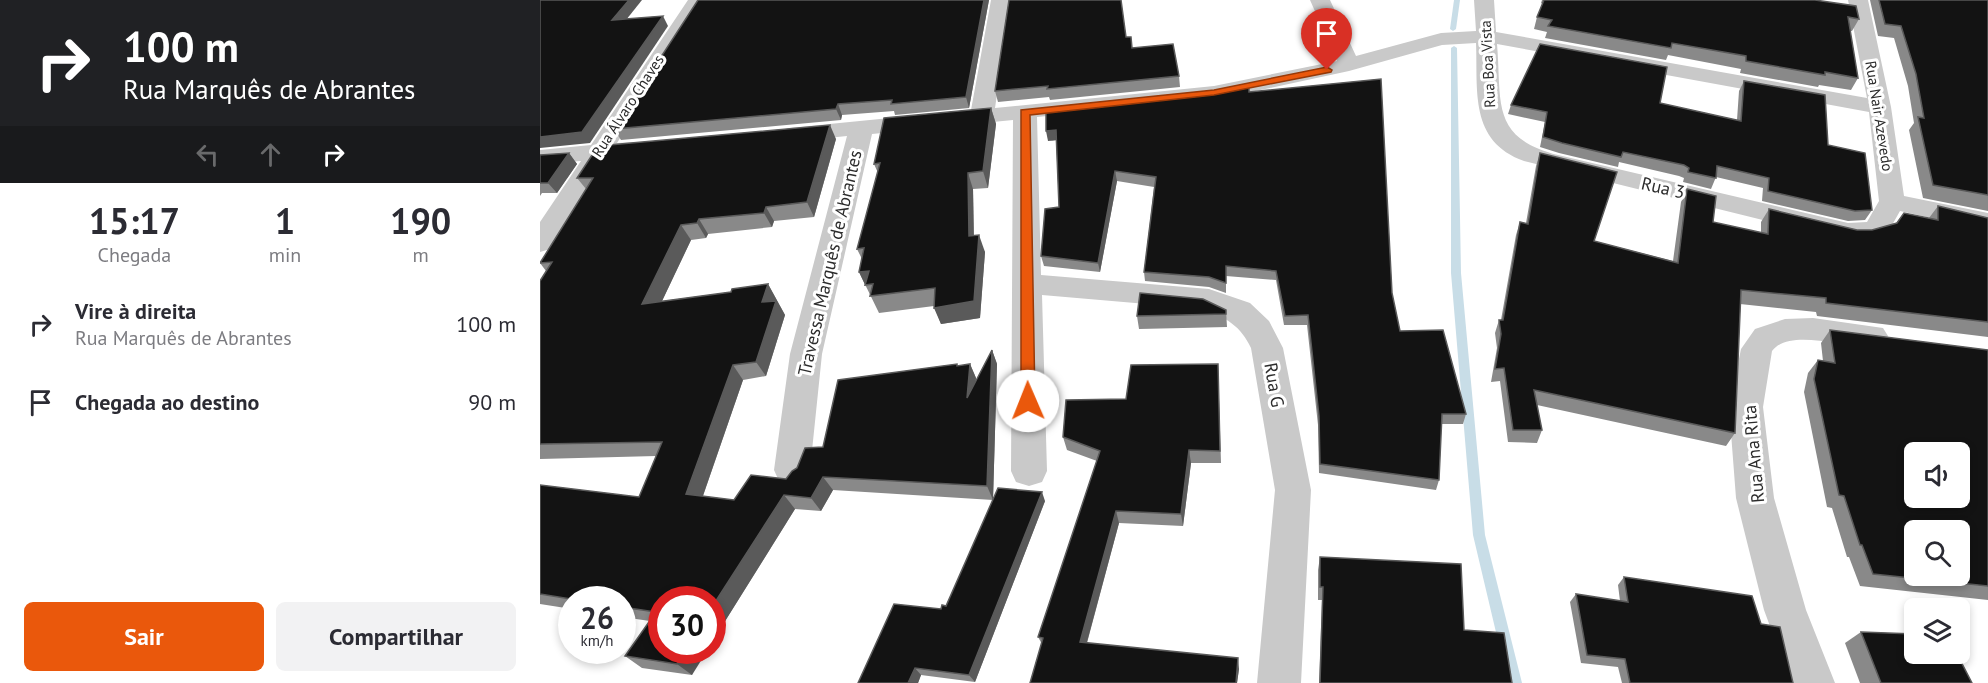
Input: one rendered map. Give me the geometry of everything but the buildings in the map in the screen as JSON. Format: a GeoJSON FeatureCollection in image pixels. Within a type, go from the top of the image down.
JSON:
{"type":"FeatureCollection","features":[{"type":"Feature","properties":{"kind":"street","name":"Rua Álvaro Chaves"},"geometry":{"type":"LineString","coordinates":[[540,243],[698,0]]}},
{"type":"Feature","properties":{"kind":"street"},"geometry":{"type":"LineString","coordinates":[[982,117],[1001,0]]}},
{"type":"Feature","properties":{"kind":"street"},"geometry":{"type":"LineString","coordinates":[[1320,0],[1349,65]]}},
{"type":"Feature","properties":{"kind":"street","name":"Rua Boa Vista"},"geometry":{"type":"LineString","coordinates":[[1484,0],[1491,115],[1497,133],[1517,150],[1554,162]]}},
{"type":"Feature","properties":{"kind":"street","name":"Rua Nair Azevedo"},"geometry":{"type":"LineString","coordinates":[[1853,7],[1880,107],[1892,201]]}},
{"type":"Feature","properties":{"kind":"street"},"geometry":{"type":"LineString","coordinates":[[769,137],[1214,93],[1349,65],[1441,39],[1487,36],[1880,107]]}},
{"type":"Feature","properties":{"kind":"street"},"geometry":{"type":"LineString","coordinates":[[1025,112],[1029,471]]}},
{"type":"Feature","properties":{"kind":"street","name":"Travessa Marquês de Abrantes"},"geometry":{"type":"LineString","coordinates":[[792,470],[806,354],[861,128]]}},
{"type":"Feature","properties":{"kind":"street"},"geometry":{"type":"LineString","coordinates":[[540,157],[654,147]]}},
{"type":"Feature","properties":{"kind":"street","name":"Rua 3"},"geometry":{"type":"LineString","coordinates":[[1554,162],[1848,232],[1862,232],[1877,228],[1892,201]]}},
{"type":"Feature","properties":{"kind":"street"},"geometry":{"type":"LineString","coordinates":[[1892,201],[1988,222]]}},
{"type":"Feature","properties":{"kind":"street","name":"Rua G"},"geometry":{"type":"LineString","coordinates":[[1026,284],[1209,299],[1239,311],[1258,328],[1267,348],[1293,490],[1280,683]]}},
{"type":"Feature","properties":{"kind":"street","name":"Rua Ana Rita"},"geometry":{"type":"LineString","coordinates":[[1813,683],[1785,610],[1755,498],[1746,407],[1757,349],[1766,337],[1785,330],[1814,328],[1906,341]]}},
{"type":"Feature","properties":{"kind":"waterway"},"geometry":{"type":"LineString","coordinates":[[1453,29],[1457,0]]}},
{"type":"Feature","properties":{"kind":"waterway"},"geometry":{"type":"LineString","coordinates":[[1454,48],[1456,273],[1479,535],[1515,683]]}},
{"type":"Feature","properties":{"kind":"route"},"geometry":{"type":"LineString","coordinates":[[1028,401],[1025,112],[1214,93],[1327,70]]}}]}
